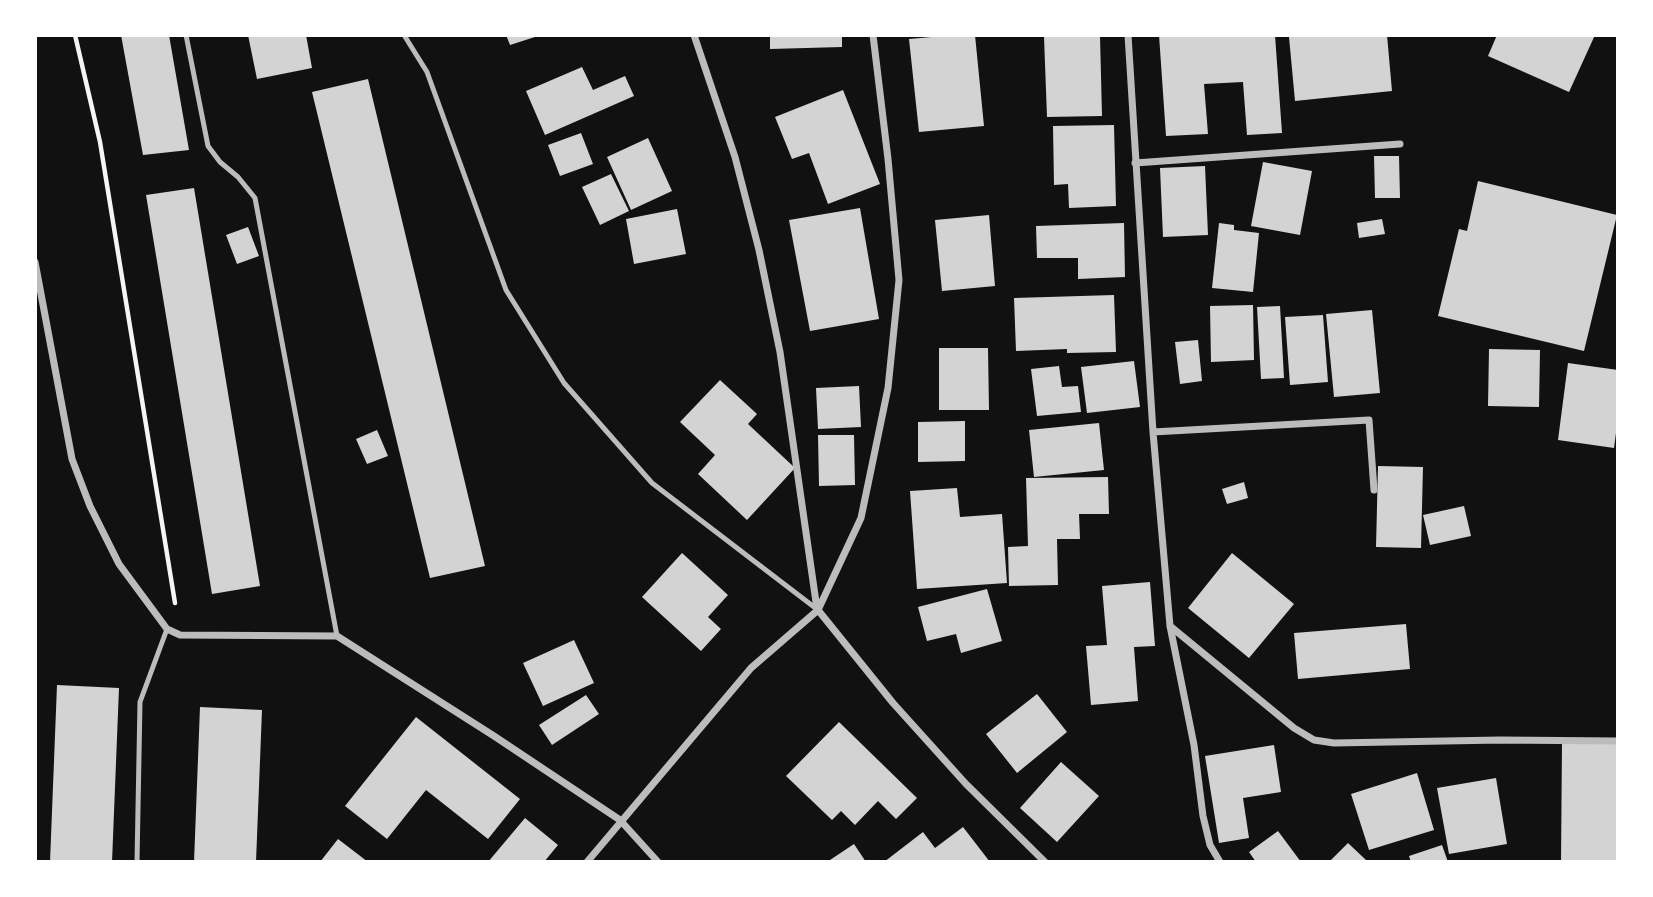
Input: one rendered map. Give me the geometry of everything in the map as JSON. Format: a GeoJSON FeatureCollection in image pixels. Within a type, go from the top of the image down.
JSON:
{"type":"FeatureCollection","features":[{"type":"Feature","properties":{"kind":"street"},"geometry":{"type":"LineString","coordinates":[[694,35],[735,157],[759,250],[780,352],[818,610],[893,703],[966,784],[1045,862]]}},
{"type":"Feature","properties":{"kind":"street"},"geometry":{"type":"LineString","coordinates":[[587,862],[751,668],[818,610],[861,518],[888,388],[899,280],[873,35]]}},
{"type":"Feature","properties":{"kind":"street"},"geometry":{"type":"LineString","coordinates":[[1128,35],[1153,432],[1170,626],[1194,745],[1203,816],[1210,845],[1220,862]]}},
{"type":"Feature","properties":{"kind":"street"},"geometry":{"type":"LineString","coordinates":[[1135,163],[1400,144]]}},
{"type":"Feature","properties":{"kind":"street"},"geometry":{"type":"LineString","coordinates":[[35,262],[72,459],[90,506],[119,564],[167,629],[180,635],[337,636],[621,820],[658,862]]}},
{"type":"Feature","properties":{"kind":"street"},"geometry":{"type":"LineString","coordinates":[[1153,432],[1368,420],[1374,490]]}},
{"type":"Feature","properties":{"kind":"street"},"geometry":{"type":"LineString","coordinates":[[1170,626],[1294,728],[1314,740],[1334,743],[1618,741]]}},
{"type":"Feature","properties":{"kind":"lane"},"geometry":{"type":"LineString","coordinates":[[186,35],[208,146],[255,198],[337,636]]}},
{"type":"Feature","properties":{"kind":"lane"},"geometry":{"type":"LineString","coordinates":[[404,35],[427,72],[506,289],[564,383],[652,483],[818,610]]}},
{"type":"Feature","properties":{"kind":"lane"},"geometry":{"type":"LineString","coordinates":[[138,862],[140,702],[167,629]]}},
{"type":"Feature","properties":{"kind":"path"},"geometry":{"type":"LineString","coordinates":[[75,35],[100,142],[180,635]]}},
{"type":"Feature","properties":{"kind":"building"},"geometry":{"type":"Polygon","coordinates":[[[121,35],[169,35],[189,150],[143,155],[121,35]]]}},
{"type":"Feature","properties":{"kind":"building"},"geometry":{"type":"Polygon","coordinates":[[[248,35],[306,35],[312,68],[257,79],[248,35]]]}},
{"type":"Feature","properties":{"kind":"building"},"geometry":{"type":"Polygon","coordinates":[[[506,35],[538,35],[538,36],[510,45],[506,35]]]}},
{"type":"Feature","properties":{"kind":"building"},"geometry":{"type":"Polygon","coordinates":[[[770,35],[842,35],[842,47],[770,49],[770,35]]]}},
{"type":"Feature","properties":{"kind":"building"},"geometry":{"type":"Polygon","coordinates":[[[975,35],[984,126],[919,132],[909,39],[975,35]]]}},
{"type":"Feature","properties":{"kind":"building"},"geometry":{"type":"Polygon","coordinates":[[[1159,35],[1275,35],[1282,133],[1247,135],[1243,82],[1204,84],[1208,134],[1166,136],[1159,35]]]}},
{"type":"Feature","properties":{"kind":"building"},"geometry":{"type":"Polygon","coordinates":[[[1387,35],[1392,91],[1295,101],[1289,37],[1387,35]]]}},
{"type":"Feature","properties":{"kind":"building"},"geometry":{"type":"Polygon","coordinates":[[[1497,35],[1595,35],[1569,92],[1488,56],[1497,35]]]}},
{"type":"Feature","properties":{"kind":"building"},"geometry":{"type":"Polygon","coordinates":[[[1100,36],[1102,116],[1047,117],[1044,37],[1100,36]]]}},
{"type":"Feature","properties":{"kind":"building"},"geometry":{"type":"Polygon","coordinates":[[[582,67],[593,90],[625,76],[634,96],[545,135],[526,91],[582,67]]]}},
{"type":"Feature","properties":{"kind":"building"},"geometry":{"type":"Polygon","coordinates":[[[368,79],[485,566],[430,578],[312,92],[368,79]]]}},
{"type":"Feature","properties":{"kind":"building"},"geometry":{"type":"Polygon","coordinates":[[[843,90],[880,184],[828,204],[809,153],[792,159],[775,117],[843,90]]]}},
{"type":"Feature","properties":{"kind":"building"},"geometry":{"type":"Polygon","coordinates":[[[1114,125],[1116,206],[1069,208],[1068,184],[1054,185],[1053,126],[1114,125]]]}},
{"type":"Feature","properties":{"kind":"building"},"geometry":{"type":"Polygon","coordinates":[[[581,133],[593,164],[560,176],[548,145],[581,133]]]}},
{"type":"Feature","properties":{"kind":"building"},"geometry":{"type":"Polygon","coordinates":[[[648,138],[672,191],[631,210],[607,157],[648,138]]]}},
{"type":"Feature","properties":{"kind":"building"},"geometry":{"type":"Polygon","coordinates":[[[1374,156],[1399,156],[1400,198],[1375,198],[1374,156]]]}},
{"type":"Feature","properties":{"kind":"building"},"geometry":{"type":"Polygon","coordinates":[[[1263,162],[1312,171],[1300,235],[1251,226],[1263,162]]]}},
{"type":"Feature","properties":{"kind":"building"},"geometry":{"type":"Polygon","coordinates":[[[1205,166],[1208,235],[1163,237],[1160,168],[1205,166]]]}},
{"type":"Feature","properties":{"kind":"building"},"geometry":{"type":"Polygon","coordinates":[[[611,174],[629,211],[600,225],[582,187],[611,174]]]}},
{"type":"Feature","properties":{"kind":"building"},"geometry":{"type":"Polygon","coordinates":[[[1478,181],[1617,215],[1584,351],[1438,316],[1459,229],[1467,231],[1478,181]]]}},
{"type":"Feature","properties":{"kind":"building"},"geometry":{"type":"Polygon","coordinates":[[[194,188],[260,586],[212,594],[146,195],[194,188]]]}},
{"type":"Feature","properties":{"kind":"building"},"geometry":{"type":"Polygon","coordinates":[[[860,208],[879,319],[810,331],[789,220],[860,208]]]}},
{"type":"Feature","properties":{"kind":"building"},"geometry":{"type":"Polygon","coordinates":[[[677,209],[686,254],[634,264],[626,219],[677,209]]]}},
{"type":"Feature","properties":{"kind":"building"},"geometry":{"type":"Polygon","coordinates":[[[989,215],[995,286],[942,291],[935,220],[989,215]]]}},
{"type":"Feature","properties":{"kind":"building"},"geometry":{"type":"Polygon","coordinates":[[[1382,219],[1385,234],[1359,238],[1357,223],[1382,219]]]}},
{"type":"Feature","properties":{"kind":"building"},"geometry":{"type":"Polygon","coordinates":[[[1124,223],[1125,277],[1078,279],[1078,258],[1037,258],[1036,226],[1124,223]]]}},
{"type":"Feature","properties":{"kind":"building"},"geometry":{"type":"Polygon","coordinates":[[[1219,223],[1234,225],[1234,230],[1259,233],[1253,292],[1212,288],[1219,223]]]}},
{"type":"Feature","properties":{"kind":"building"},"geometry":{"type":"Polygon","coordinates":[[[248,227],[259,256],[237,264],[226,235],[248,227]]]}},
{"type":"Feature","properties":{"kind":"building"},"geometry":{"type":"Polygon","coordinates":[[[1114,295],[1116,352],[1067,353],[1067,349],[1016,351],[1014,298],[1114,295]]]}},
{"type":"Feature","properties":{"kind":"building"},"geometry":{"type":"Polygon","coordinates":[[[1253,305],[1254,360],[1211,362],[1210,306],[1253,305]]]}},
{"type":"Feature","properties":{"kind":"building"},"geometry":{"type":"Polygon","coordinates":[[[1280,306],[1284,378],[1261,379],[1257,307],[1280,306]]]}},
{"type":"Feature","properties":{"kind":"building"},"geometry":{"type":"Polygon","coordinates":[[[1372,310],[1380,393],[1334,397],[1326,314],[1372,310]]]}},
{"type":"Feature","properties":{"kind":"building"},"geometry":{"type":"Polygon","coordinates":[[[1323,315],[1328,382],[1290,385],[1285,317],[1323,315]]]}},
{"type":"Feature","properties":{"kind":"building"},"geometry":{"type":"Polygon","coordinates":[[[1198,340],[1202,381],[1180,384],[1175,342],[1198,340]]]}},
{"type":"Feature","properties":{"kind":"building"},"geometry":{"type":"Polygon","coordinates":[[[939,348],[988,348],[989,410],[939,410],[939,348]]]}},
{"type":"Feature","properties":{"kind":"building"},"geometry":{"type":"Polygon","coordinates":[[[1489,349],[1540,350],[1539,407],[1488,406],[1489,349]]]}},
{"type":"Feature","properties":{"kind":"building"},"geometry":{"type":"Polygon","coordinates":[[[1134,361],[1140,407],[1087,413],[1081,367],[1134,361]]]}},
{"type":"Feature","properties":{"kind":"building"},"geometry":{"type":"Polygon","coordinates":[[[1568,363],[1618,370],[1618,418],[1614,448],[1558,440],[1568,363]]]}},
{"type":"Feature","properties":{"kind":"building"},"geometry":{"type":"Polygon","coordinates":[[[1059,366],[1062,387],[1078,386],[1081,412],[1037,416],[1031,369],[1059,366]]]}},
{"type":"Feature","properties":{"kind":"building"},"geometry":{"type":"Polygon","coordinates":[[[720,380],[757,414],[748,424],[795,468],[747,520],[698,474],[715,455],[680,422],[720,380]]]}},
{"type":"Feature","properties":{"kind":"building"},"geometry":{"type":"Polygon","coordinates":[[[859,386],[861,427],[818,429],[816,388],[859,386]]]}},
{"type":"Feature","properties":{"kind":"building"},"geometry":{"type":"Polygon","coordinates":[[[965,421],[965,461],[918,462],[918,422],[965,421]]]}},
{"type":"Feature","properties":{"kind":"building"},"geometry":{"type":"Polygon","coordinates":[[[1099,423],[1104,470],[1034,477],[1029,430],[1099,423]]]}},
{"type":"Feature","properties":{"kind":"building"},"geometry":{"type":"Polygon","coordinates":[[[377,430],[388,456],[367,464],[356,439],[377,430]]]}},
{"type":"Feature","properties":{"kind":"building"},"geometry":{"type":"Polygon","coordinates":[[[818,435],[854,435],[855,485],[819,486],[818,435]]]}},
{"type":"Feature","properties":{"kind":"building"},"geometry":{"type":"Polygon","coordinates":[[[1378,466],[1423,467],[1421,548],[1376,547],[1378,466]]]}},
{"type":"Feature","properties":{"kind":"building"},"geometry":{"type":"Polygon","coordinates":[[[1108,477],[1109,514],[1079,514],[1080,539],[1057,539],[1058,585],[1009,586],[1008,547],[1028,546],[1026,478],[1108,477]]]}},
{"type":"Feature","properties":{"kind":"building"},"geometry":{"type":"Polygon","coordinates":[[[1244,482],[1248,498],[1227,504],[1222,489],[1244,482]]]}},
{"type":"Feature","properties":{"kind":"building"},"geometry":{"type":"Polygon","coordinates":[[[957,488],[960,517],[1002,514],[1007,583],[917,589],[910,491],[957,488]]]}},
{"type":"Feature","properties":{"kind":"building"},"geometry":{"type":"Polygon","coordinates":[[[1464,506],[1471,536],[1430,545],[1423,515],[1464,506]]]}},
{"type":"Feature","properties":{"kind":"building"},"geometry":{"type":"Polygon","coordinates":[[[682,553],[728,595],[708,617],[721,629],[701,651],[642,597],[682,553]]]}},
{"type":"Feature","properties":{"kind":"building"},"geometry":{"type":"Polygon","coordinates":[[[1232,553],[1294,604],[1249,658],[1188,608],[1232,553]]]}},
{"type":"Feature","properties":{"kind":"building"},"geometry":{"type":"Polygon","coordinates":[[[1150,582],[1155,646],[1134,647],[1138,701],[1091,705],[1086,646],[1107,645],[1102,586],[1150,582]]]}},
{"type":"Feature","properties":{"kind":"building"},"geometry":{"type":"Polygon","coordinates":[[[987,589],[1002,641],[961,653],[956,634],[927,641],[918,607],[987,589]]]}},
{"type":"Feature","properties":{"kind":"building"},"geometry":{"type":"Polygon","coordinates":[[[1406,624],[1410,669],[1298,679],[1294,633],[1406,624]]]}},
{"type":"Feature","properties":{"kind":"building"},"geometry":{"type":"Polygon","coordinates":[[[574,640],[594,683],[543,706],[523,663],[574,640]]]}},
{"type":"Feature","properties":{"kind":"building"},"geometry":{"type":"Polygon","coordinates":[[[57,685],[119,688],[112,862],[50,862],[57,685]]]}},
{"type":"Feature","properties":{"kind":"building"},"geometry":{"type":"Polygon","coordinates":[[[1037,694],[1067,732],[1017,773],[986,734],[1037,694]]]}},
{"type":"Feature","properties":{"kind":"building"},"geometry":{"type":"Polygon","coordinates":[[[586,695],[599,714],[552,745],[539,725],[586,695]]]}},
{"type":"Feature","properties":{"kind":"building"},"geometry":{"type":"Polygon","coordinates":[[[200,707],[262,710],[256,862],[194,862],[200,707]]]}},
{"type":"Feature","properties":{"kind":"building"},"geometry":{"type":"Polygon","coordinates":[[[416,717],[520,799],[488,839],[426,790],[387,839],[345,806],[416,717]]]}},
{"type":"Feature","properties":{"kind":"building"},"geometry":{"type":"Polygon","coordinates":[[[839,722],[917,798],[896,819],[878,801],[855,825],[841,811],[832,820],[786,776],[839,722]]]}},
{"type":"Feature","properties":{"kind":"building"},"geometry":{"type":"Polygon","coordinates":[[[1562,742],[1618,743],[1618,862],[1561,862],[1562,742]]]}},
{"type":"Feature","properties":{"kind":"building"},"geometry":{"type":"Polygon","coordinates":[[[1274,745],[1281,792],[1243,798],[1249,838],[1219,843],[1205,756],[1274,745]]]}},
{"type":"Feature","properties":{"kind":"building"},"geometry":{"type":"Polygon","coordinates":[[[1061,762],[1099,796],[1057,842],[1020,808],[1061,762]]]}},
{"type":"Feature","properties":{"kind":"building"},"geometry":{"type":"Polygon","coordinates":[[[1417,773],[1434,830],[1369,850],[1351,794],[1417,773]]]}},
{"type":"Feature","properties":{"kind":"building"},"geometry":{"type":"Polygon","coordinates":[[[1496,778],[1507,844],[1449,854],[1437,788],[1496,778]]]}},
{"type":"Feature","properties":{"kind":"building"},"geometry":{"type":"Polygon","coordinates":[[[525,818],[558,845],[544,862],[488,862],[525,818]]]}},
{"type":"Feature","properties":{"kind":"building"},"geometry":{"type":"Polygon","coordinates":[[[963,827],[990,862],[884,862],[923,832],[935,848],[963,827]]]}},
{"type":"Feature","properties":{"kind":"building"},"geometry":{"type":"Polygon","coordinates":[[[1278,831],[1301,862],[1256,862],[1249,852],[1278,831]]]}},
{"type":"Feature","properties":{"kind":"building"},"geometry":{"type":"Polygon","coordinates":[[[338,839],[368,862],[320,862],[338,839]]]}},
{"type":"Feature","properties":{"kind":"building"},"geometry":{"type":"Polygon","coordinates":[[[1348,843],[1366,860],[1329,862],[1348,843]]]}},
{"type":"Feature","properties":{"kind":"building"},"geometry":{"type":"Polygon","coordinates":[[[854,844],[866,862],[827,862],[854,844]]]}},
{"type":"Feature","properties":{"kind":"building"},"geometry":{"type":"Polygon","coordinates":[[[1442,845],[1448,862],[1411,862],[1409,856],[1442,845]]]}}]}
